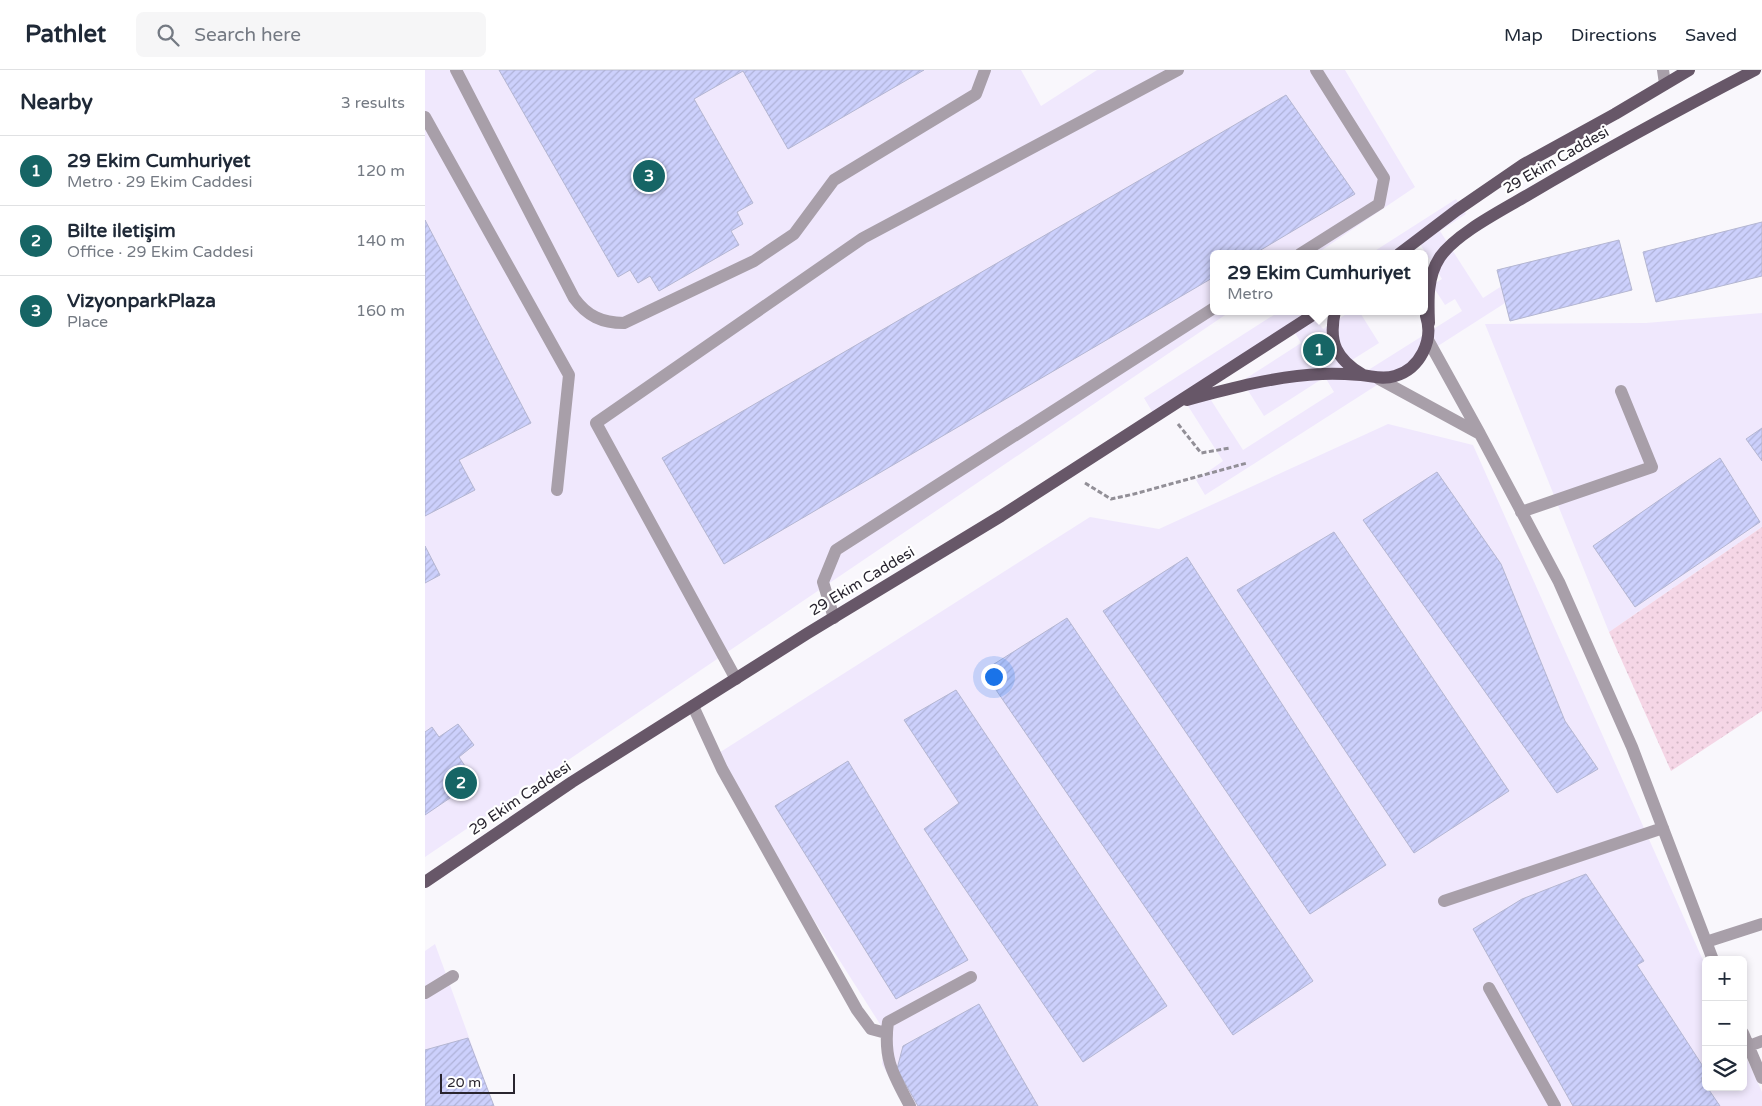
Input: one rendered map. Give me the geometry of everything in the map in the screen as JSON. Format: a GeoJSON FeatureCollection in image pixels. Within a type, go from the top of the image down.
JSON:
{"type":"FeatureCollection","features":[{"type":"Feature","properties":{"kind":"main road","name":"29 Ekim Caddesi"},"geometry":{"type":"LineString","coordinates":[[1404,250],[1457,210],[1524,164],[1615,114],[1689,70]]}},
{"type":"Feature","properties":{"kind":"main road","name":"29 Ekim Caddesi"},"geometry":{"type":"LineString","coordinates":[[1428,340],[1428,296],[1432,272],[1441,256],[1460,237],[1602,151],[1755,70]]}},
{"type":"Feature","properties":{"kind":"main road","name":"29 Ekim Caddesi"},"geometry":{"type":"LineString","coordinates":[[425,882],[571,782],[1001,516],[1170,405],[1313,315]]}},
{"type":"Feature","properties":{"kind":"main road"},"geometry":{"type":"LineString","coordinates":[[1334,315],[1332,327],[1333,342],[1339,356],[1349,367],[1363,376]]}},
{"type":"Feature","properties":{"kind":"main road"},"geometry":{"type":"LineString","coordinates":[[1426,315],[1429,323]]}},
{"type":"Feature","properties":{"kind":"main road"},"geometry":{"type":"LineString","coordinates":[[1170,405],[1255,382],[1322,374],[1363,376],[1379,379],[1396,376],[1411,368],[1422,356],[1428,340]]}},
{"type":"Feature","properties":{"kind":"street"},"geometry":{"type":"LineString","coordinates":[[456,70],[574,298],[591,316],[613,323],[624,323],[753,261],[794,234],[834,180],[976,94],[985,70]]}},
{"type":"Feature","properties":{"kind":"street"},"geometry":{"type":"LineString","coordinates":[[736,679],[596,423],[863,238],[1178,70]]}},
{"type":"Feature","properties":{"kind":"street"},"geometry":{"type":"LineString","coordinates":[[1306,250],[1379,204],[1384,178],[1316,70]]}},
{"type":"Feature","properties":{"kind":"street"},"geometry":{"type":"LineString","coordinates":[[1663,70],[1665,84]]}},
{"type":"Feature","properties":{"kind":"street"},"geometry":{"type":"LineString","coordinates":[[425,117],[569,375],[557,490]]}},
{"type":"Feature","properties":{"kind":"street"},"geometry":{"type":"LineString","coordinates":[[834,618],[823,582],[836,550],[1210,311]]}},
{"type":"Feature","properties":{"kind":"street"},"geometry":{"type":"LineString","coordinates":[[1428,340],[1559,582],[1631,746],[1711,956]]}},
{"type":"Feature","properties":{"kind":"street"},"geometry":{"type":"LineString","coordinates":[[1379,379],[1480,434]]}},
{"type":"Feature","properties":{"kind":"street"},"geometry":{"type":"LineString","coordinates":[[1521,512],[1652,467],[1621,392]]}},
{"type":"Feature","properties":{"kind":"street"},"geometry":{"type":"LineString","coordinates":[[693,706],[722,769],[857,1010],[871,1029],[886,1033]]}},
{"type":"Feature","properties":{"kind":"street"},"geometry":{"type":"LineString","coordinates":[[1444,901],[1663,828]]}},
{"type":"Feature","properties":{"kind":"street"},"geometry":{"type":"LineString","coordinates":[[1706,942],[1762,924]]}},
{"type":"Feature","properties":{"kind":"street"},"geometry":{"type":"LineString","coordinates":[[425,993],[453,976]]}},
{"type":"Feature","properties":{"kind":"street"},"geometry":{"type":"LineString","coordinates":[[910,1106],[891,1072],[887,1058],[886,1033],[888,1022],[971,977]]}},
{"type":"Feature","properties":{"kind":"street"},"geometry":{"type":"LineString","coordinates":[[1489,988],[1555,1106]]}},
{"type":"Feature","properties":{"kind":"street"},"geometry":{"type":"LineString","coordinates":[[1749,1046],[1762,1041]]}},
{"type":"Feature","properties":{"kind":"street"},"geometry":{"type":"LineString","coordinates":[[1747,1042],[1762,1078]]}},
{"type":"Feature","properties":{"kind":"path"},"geometry":{"type":"LineString","coordinates":[[1170,405],[1201,453],[1230,448]]}},
{"type":"Feature","properties":{"kind":"path"},"geometry":{"type":"LineString","coordinates":[[1068,472],[1111,499],[1247,463]]}},
{"type":"Feature","properties":{"kind":"shaded area"},"geometry":{"type":"Polygon","coordinates":[[[425,70],[1021,70],[1041,106],[1097,70],[1345,70],[1415,187],[1322,250],[1210,250],[1210,315],[1225,315],[425,857],[425,70]]]}},
{"type":"Feature","properties":{"kind":"shaded area"},"geometry":{"type":"Polygon","coordinates":[[[1456,199],[1466,214],[1440,231],[1483,298],[1508,282],[1516,296],[1205,495],[1196,480],[1223,461],[1181,395],[1153,413],[1144,398],[1274,315],[1313,315],[1323,329],[1345,315],[1362,315],[1379,343],[1344,365],[1354,379],[1462,311],[1455,299],[1445,305],[1432,285],[1442,279],[1428,257],[1428,250],[1424,250],[1420,244],[1411,250],[1376,250],[1456,199]],[[1291,326],[1200,383],[1243,450],[1334,392],[1325,377],[1264,416],[1242,381],[1301,343],[1291,326]]]}},
{"type":"Feature","properties":{"kind":"shaded area"},"geometry":{"type":"Polygon","coordinates":[[[1762,313],[1762,527],[1609,632],[1485,324],[1646,323],[1762,313]]]}},
{"type":"Feature","properties":{"kind":"shaded area"},"geometry":{"type":"Polygon","coordinates":[[[1388,424],[1473,445],[1702,958],[1702,1091],[1747,1091],[1747,1059],[1762,1092],[1762,1106],[905,1106],[882,1064],[885,1032],[711,758],[1090,517],[1159,529],[1388,424]]]}},
{"type":"Feature","properties":{"kind":"shaded area"},"geometry":{"type":"Polygon","coordinates":[[[1762,527],[1762,711],[1671,771],[1609,632],[1762,527]]]}},
{"type":"Feature","properties":{"kind":"shaded area"},"geometry":{"type":"Polygon","coordinates":[[[435,944],[494,1106],[425,1106],[425,951],[435,944]]]}},
{"type":"Feature","properties":{"kind":"building"},"geometry":{"type":"Polygon","coordinates":[[[499,70],[924,70],[788,149],[743,71],[694,99],[753,203],[737,212],[743,224],[731,231],[739,245],[659,291],[650,276],[638,283],[630,270],[618,277],[499,70]]]}},
{"type":"Feature","properties":{"kind":"building"},"geometry":{"type":"Polygon","coordinates":[[[1286,95],[1355,194],[1261,250],[1210,250],[1210,279],[724,564],[662,458],[1286,95]]]}},
{"type":"Feature","properties":{"kind":"building"},"geometry":{"type":"Polygon","coordinates":[[[425,220],[531,423],[459,460],[475,490],[425,516],[425,220]]]}},
{"type":"Feature","properties":{"kind":"building"},"geometry":{"type":"Polygon","coordinates":[[[1762,222],[1762,276],[1656,302],[1643,252],[1762,222]]]}},
{"type":"Feature","properties":{"kind":"building"},"geometry":{"type":"Polygon","coordinates":[[[1619,240],[1632,290],[1510,321],[1497,270],[1619,240]]]}},
{"type":"Feature","properties":{"kind":"building"},"geometry":{"type":"Polygon","coordinates":[[[1762,428],[1762,461],[1746,439],[1762,428]]]}},
{"type":"Feature","properties":{"kind":"building"},"geometry":{"type":"Polygon","coordinates":[[[1720,458],[1760,522],[1635,607],[1593,546],[1720,458]]]}},
{"type":"Feature","properties":{"kind":"building"},"geometry":{"type":"Polygon","coordinates":[[[1437,472],[1501,564],[1565,721],[1598,769],[1557,793],[1363,520],[1437,472]]]}},
{"type":"Feature","properties":{"kind":"building"},"geometry":{"type":"Polygon","coordinates":[[[1334,532],[1509,791],[1414,853],[1237,590],[1334,532]]]}},
{"type":"Feature","properties":{"kind":"building"},"geometry":{"type":"Polygon","coordinates":[[[425,546],[440,575],[425,583],[425,546]]]}},
{"type":"Feature","properties":{"kind":"building"},"geometry":{"type":"Polygon","coordinates":[[[1187,557],[1386,865],[1310,914],[1103,611],[1187,557]]]}},
{"type":"Feature","properties":{"kind":"building"},"geometry":{"type":"Polygon","coordinates":[[[1067,618],[1313,981],[1233,1035],[983,671],[1067,618]]]}},
{"type":"Feature","properties":{"kind":"building"},"geometry":{"type":"Polygon","coordinates":[[[956,690],[1167,1006],[1083,1062],[924,829],[959,803],[904,720],[956,690]]]}},
{"type":"Feature","properties":{"kind":"building"},"geometry":{"type":"Polygon","coordinates":[[[458,724],[474,745],[459,757],[475,781],[425,815],[425,732],[432,727],[439,737],[458,724]]]}},
{"type":"Feature","properties":{"kind":"building"},"geometry":{"type":"Polygon","coordinates":[[[848,761],[968,960],[896,999],[775,806],[848,761]]]}},
{"type":"Feature","properties":{"kind":"building"},"geometry":{"type":"Polygon","coordinates":[[[1586,874],[1644,961],[1637,965],[1702,1065],[1702,1091],[1710,1091],[1720,1106],[1573,1106],[1473,929],[1522,899],[1586,874]]]}},
{"type":"Feature","properties":{"kind":"building"},"geometry":{"type":"Polygon","coordinates":[[[979,1004],[1038,1106],[918,1106],[897,1069],[903,1046],[979,1004]]]}},
{"type":"Feature","properties":{"kind":"building"},"geometry":{"type":"Polygon","coordinates":[[[468,1038],[494,1106],[425,1106],[425,1050],[468,1038]]]}},
{"type":"Feature","properties":{"kind":"place","name":"VizyonparkPlaza"},"geometry":{"type":"Point","coordinates":[649,176]}},
{"type":"Feature","properties":{"kind":"place","name":"29 Ekim Cumhuriyet"},"geometry":{"type":"Point","coordinates":[1319,350]}},
{"type":"Feature","properties":{"kind":"place","name":"Bilte iletişim"},"geometry":{"type":"Point","coordinates":[461,783]}}]}
